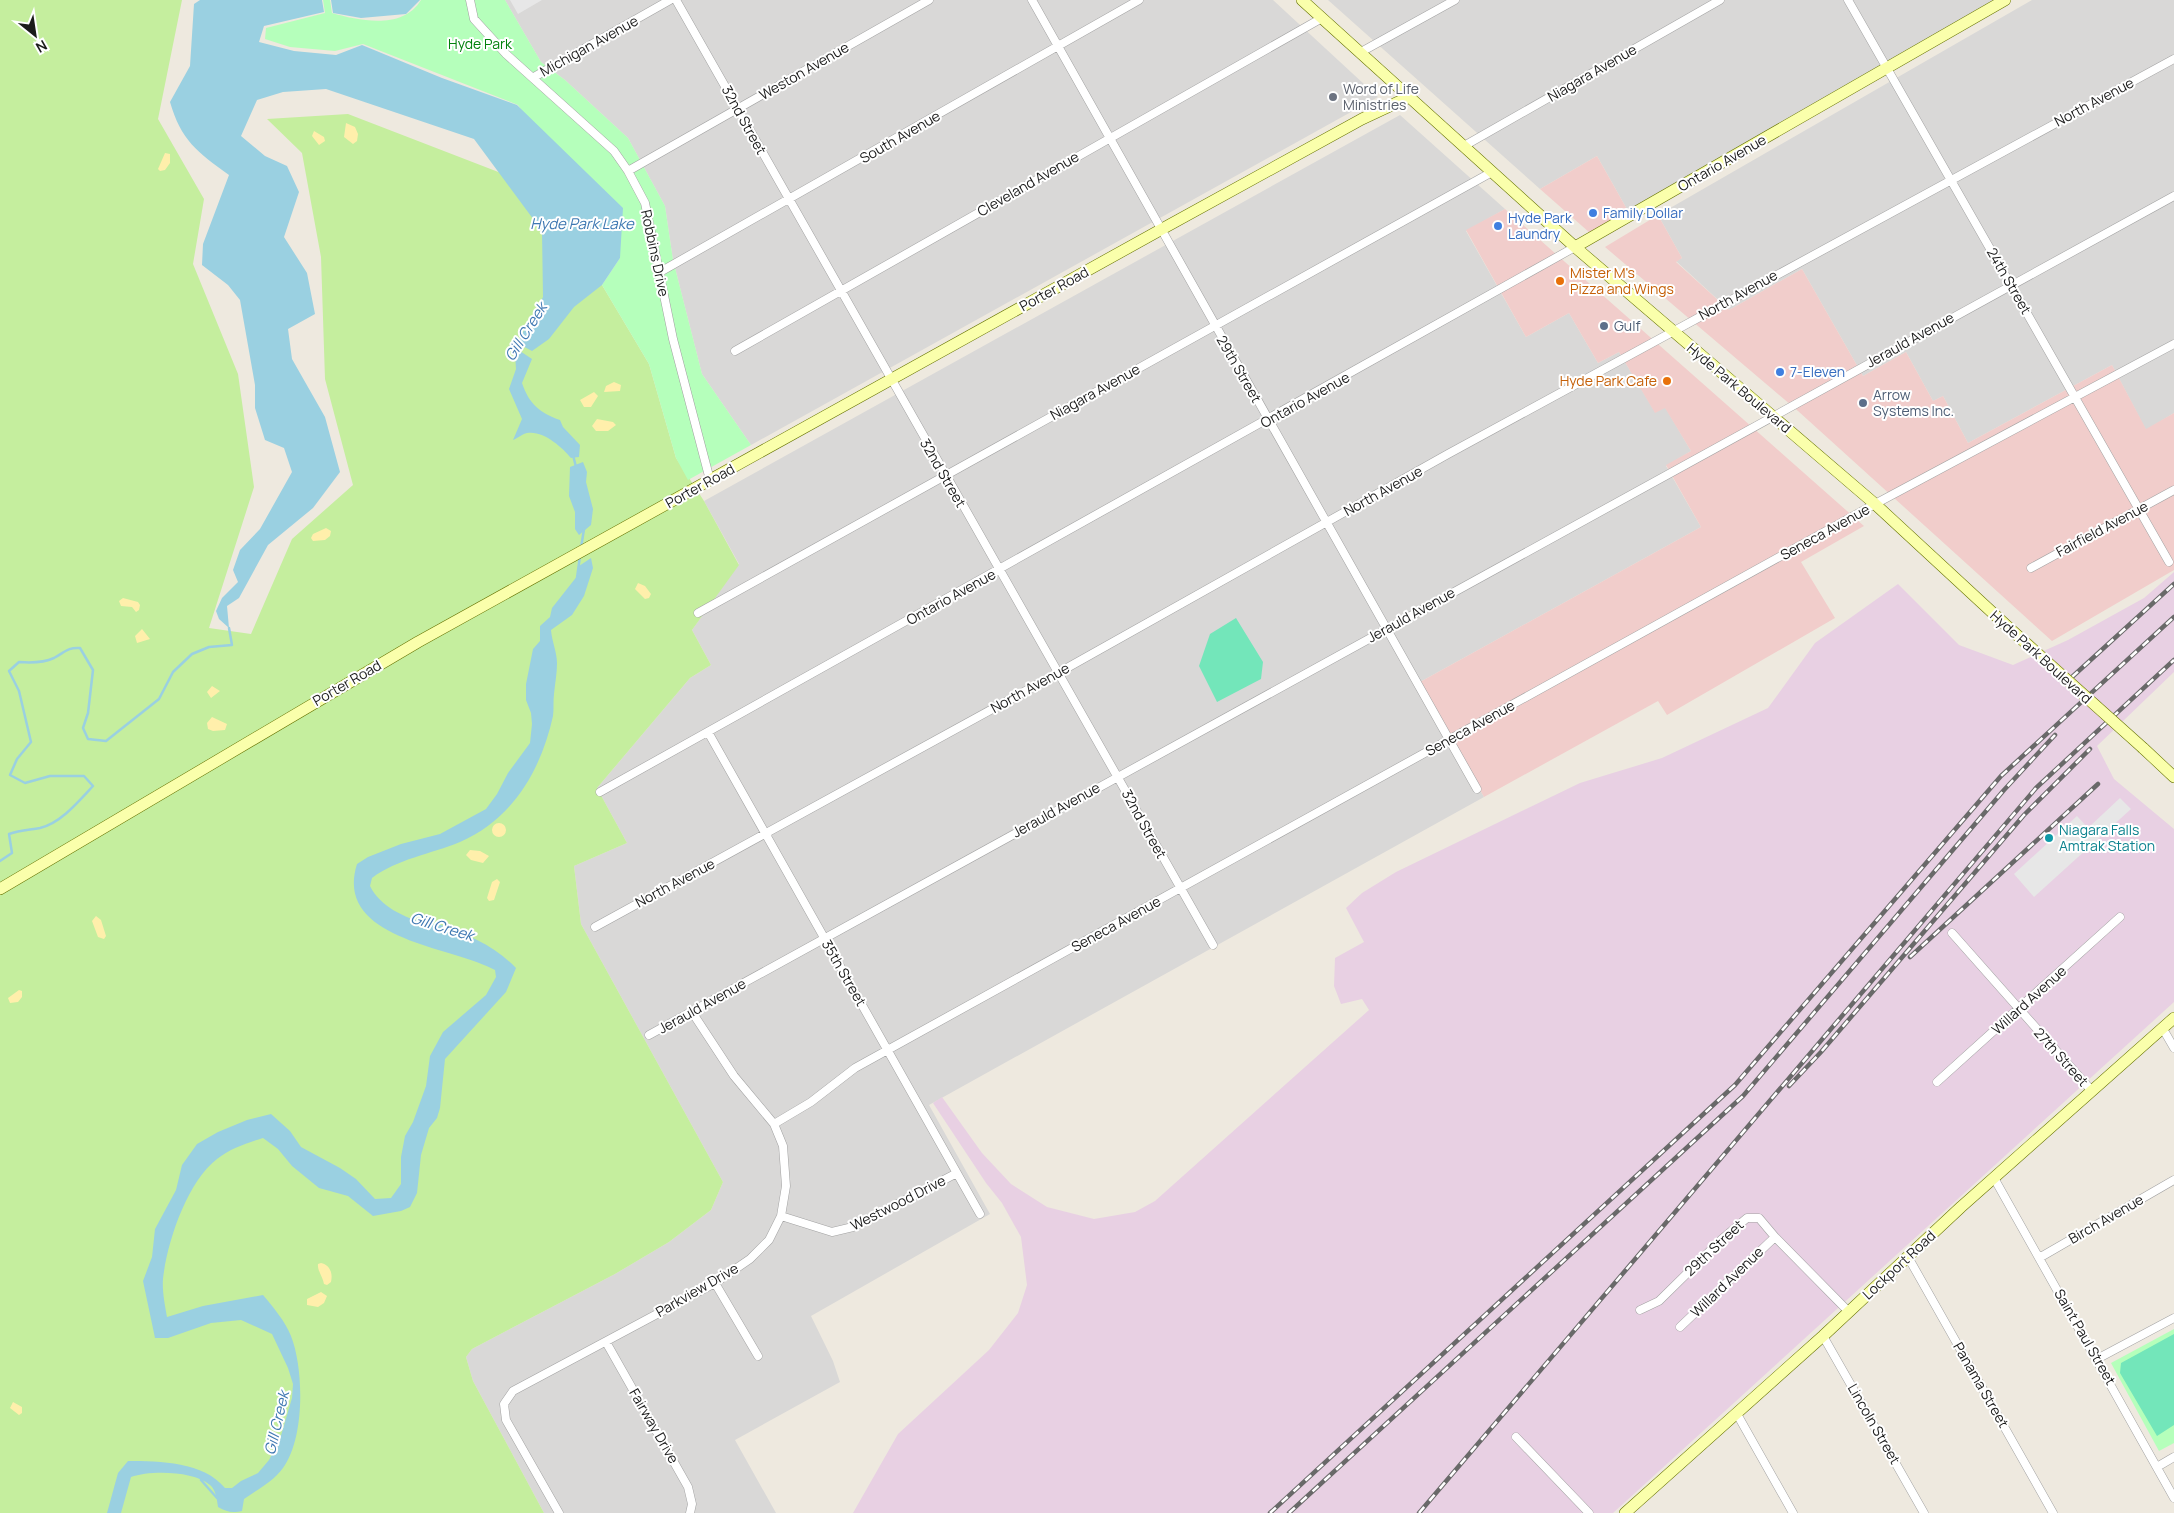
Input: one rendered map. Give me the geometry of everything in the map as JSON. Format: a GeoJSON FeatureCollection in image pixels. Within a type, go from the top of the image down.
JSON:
{"type":"FeatureCollection","features":[{"type":"Feature","properties":{"kind":"main road","name":"Hyde Park Boulevard"},"geometry":{"type":"LineString","coordinates":[[1302,0],[1671,332],[1773,416],[1875,504],[2174,777]]}},
{"type":"Feature","properties":{"kind":"main road","name":"Ontario Avenue"},"geometry":{"type":"LineString","coordinates":[[1575,247],[2005,0]]}},
{"type":"Feature","properties":{"kind":"main road","name":"Porter Road"},"geometry":{"type":"LineString","coordinates":[[0,888],[418,642],[1362,119],[1409,97]]}},
{"type":"Feature","properties":{"kind":"main road","name":"Lockport Road"},"geometry":{"type":"LineString","coordinates":[[1626,1513],[1823,1336],[2091,1090],[2174,1018]]}},
{"type":"Feature","properties":{"kind":"street","name":"Robbins Drive"},"geometry":{"type":"LineString","coordinates":[[470,0],[474,19],[506,54],[534,77],[614,152],[628,171],[645,204],[673,339],[710,480]]}},
{"type":"Feature","properties":{"kind":"street","name":"Michigan Avenue"},"geometry":{"type":"LineString","coordinates":[[534,77],[670,0]]}},
{"type":"Feature","properties":{"kind":"street","name":"32nd Street"},"geometry":{"type":"LineString","coordinates":[[676,0],[841,290],[944,476],[1213,945]]}},
{"type":"Feature","properties":{"kind":"street","name":"Weston Avenue"},"geometry":{"type":"LineString","coordinates":[[628,171],[929,0]]}},
{"type":"Feature","properties":{"kind":"street","name":"29th Street"},"geometry":{"type":"LineString","coordinates":[[1032,0],[1162,229],[1214,326],[1477,789]]}},
{"type":"Feature","properties":{"kind":"street","name":"South Avenue"},"geometry":{"type":"LineString","coordinates":[[660,272],[1139,0]]}},
{"type":"Feature","properties":{"kind":"street"},"geometry":{"type":"LineString","coordinates":[[1361,52],[1455,0]]}},
{"type":"Feature","properties":{"kind":"street","name":"Niagara Avenue"},"geometry":{"type":"LineString","coordinates":[[1464,146],[1720,0]]}},
{"type":"Feature","properties":{"kind":"street","name":"24th Street"},"geometry":{"type":"LineString","coordinates":[[1848,0],[2169,562]]}},
{"type":"Feature","properties":{"kind":"street","name":"Cleveland Avenue"},"geometry":{"type":"LineString","coordinates":[[735,351],[1322,18]]}},
{"type":"Feature","properties":{"kind":"street","name":"North Avenue"},"geometry":{"type":"LineString","coordinates":[[595,927],[1058,673],[1671,332],[2174,59]]}},
{"type":"Feature","properties":{"kind":"street","name":"Niagara Avenue"},"geometry":{"type":"LineString","coordinates":[[698,613],[1492,172]]}},
{"type":"Feature","properties":{"kind":"street","name":"Jerauld Avenue"},"geometry":{"type":"LineString","coordinates":[[649,1035],[824,937],[2174,196]]}},
{"type":"Feature","properties":{"kind":"street","name":"Ontario Avenue"},"geometry":{"type":"LineString","coordinates":[[600,792],[999,571],[1575,247]]}},
{"type":"Feature","properties":{"kind":"street","name":"Seneca Avenue"},"geometry":{"type":"LineString","coordinates":[[774,1124],[811,1102],[855,1068],[1875,504],[2174,344]]}},
{"type":"Feature","properties":{"kind":"street","name":"Fairfield Avenue"},"geometry":{"type":"LineString","coordinates":[[2031,568],[2174,490]]}},
{"type":"Feature","properties":{"kind":"street","name":"35th Street"},"geometry":{"type":"LineString","coordinates":[[708,732],[980,1214]]}},
{"type":"Feature","properties":{"kind":"street","name":"Willard Avenue"},"geometry":{"type":"LineString","coordinates":[[1938,1082],[2120,916]]}},
{"type":"Feature","properties":{"kind":"street","name":"27th Street"},"geometry":{"type":"LineString","coordinates":[[1952,933],[2018,1010],[2091,1090]]}},
{"type":"Feature","properties":{"kind":"street","name":"Parkview Drive"},"geometry":{"type":"LineString","coordinates":[[559,1513],[506,1420],[504,1404],[513,1391],[715,1282],[750,1259],[768,1240],[781,1216],[786,1186],[782,1146],[774,1124],[734,1076],[692,1012]]}},
{"type":"Feature","properties":{"kind":"street"},"geometry":{"type":"LineString","coordinates":[[2163,1029],[2174,1048]]}},
{"type":"Feature","properties":{"kind":"street","name":"Westwood Drive"},"geometry":{"type":"LineString","coordinates":[[781,1216],[832,1232],[853,1227],[957,1173]]}},
{"type":"Feature","properties":{"kind":"street","name":"Saint Paul Street"},"geometry":{"type":"LineString","coordinates":[[1994,1178],[2098,1359],[2174,1498]]}},
{"type":"Feature","properties":{"kind":"street","name":"Birch Avenue"},"geometry":{"type":"LineString","coordinates":[[2039,1258],[2174,1180]]}},
{"type":"Feature","properties":{"kind":"street","name":"29th Street"},"geometry":{"type":"LineString","coordinates":[[1640,1310],[1658,1301],[1722,1239],[1747,1218],[1760,1218],[1775,1237],[1849,1312]]}},
{"type":"Feature","properties":{"kind":"street","name":"Willard Avenue"},"geometry":{"type":"LineString","coordinates":[[1680,1327],[1775,1237]]}},
{"type":"Feature","properties":{"kind":"street","name":"Panama Street"},"geometry":{"type":"LineString","coordinates":[[1908,1257],[2053,1513]]}},
{"type":"Feature","properties":{"kind":"street"},"geometry":{"type":"LineString","coordinates":[[715,1282],[758,1356]]}},
{"type":"Feature","properties":{"kind":"street"},"geometry":{"type":"LineString","coordinates":[[2098,1359],[2174,1318]]}},
{"type":"Feature","properties":{"kind":"street","name":"Lincoln Street"},"geometry":{"type":"LineString","coordinates":[[1823,1336],[1924,1513]]}},
{"type":"Feature","properties":{"kind":"street","name":"Fairway Drive"},"geometry":{"type":"LineString","coordinates":[[606,1342],[688,1487],[692,1504],[690,1513]]}},
{"type":"Feature","properties":{"kind":"street"},"geometry":{"type":"LineString","coordinates":[[1737,1414],[1794,1513]]}},
{"type":"Feature","properties":{"kind":"street"},"geometry":{"type":"LineString","coordinates":[[1516,1437],[1589,1513]]}},
{"type":"Feature","properties":{"kind":"street"},"geometry":{"type":"LineString","coordinates":[[2157,1467],[2174,1457]]}},
{"type":"Feature","properties":{"kind":"shaded area"},"geometry":{"type":"Polygon","coordinates":[[[505,0],[1273,0],[1378,97],[751,445],[702,374],[673,260],[665,206],[628,138],[565,80],[541,62],[505,0]]]}},
{"type":"Feature","properties":{"kind":"shaded area"},"geometry":{"type":"Polygon","coordinates":[[[510,0],[542,0],[518,14],[510,0]]]}},
{"type":"Feature","properties":{"kind":"shaded area"},"geometry":{"type":"Polygon","coordinates":[[[1328,0],[1995,0],[1628,211],[1597,156],[1540,189],[1328,0]]]}},
{"type":"Feature","properties":{"kind":"shaded area"},"geometry":{"type":"Polygon","coordinates":[[[2032,0],[2174,0],[2174,413],[2146,430],[2112,365],[1968,443],[1943,396],[1933,401],[1906,352],[1863,376],[1802,269],[1729,310],[1676,261],[1682,258],[1658,215],[2032,0]]]}},
{"type":"Feature","properties":{"kind":"shaded area"},"geometry":{"type":"Polygon","coordinates":[[[1400,115],[1505,209],[1466,231],[1526,337],[1569,313],[1598,363],[1619,352],[1655,412],[1665,407],[1691,451],[1666,466],[1701,527],[1420,682],[1484,797],[929,1105],[990,1214],[811,1316],[833,1361],[840,1382],[735,1440],[776,1513],[544,1513],[473,1381],[466,1357],[472,1349],[615,1274],[669,1242],[711,1210],[723,1182],[581,924],[574,866],[627,843],[597,788],[690,678],[711,665],[692,630],[739,564],[704,501],[1400,115]]]}},
{"type":"Feature","properties":{"kind":"shaded area"},"geometry":{"type":"Polygon","coordinates":[[[1597,156],[1628,211],[1590,233],[1540,189],[1597,156]]]}},
{"type":"Feature","properties":{"kind":"shaded area"},"geometry":{"type":"Polygon","coordinates":[[[1505,209],[1864,526],[1801,562],[1835,618],[1667,715],[1658,701],[1484,797],[1420,682],[1701,527],[1666,465],[1691,451],[1665,408],[1655,413],[1619,352],[1598,363],[1569,313],[1526,337],[1466,230],[1505,209]]]}},
{"type":"Feature","properties":{"kind":"shaded area"},"geometry":{"type":"Polygon","coordinates":[[[1658,215],[1682,258],[1676,262],[1729,310],[1802,269],[1863,376],[1906,352],[1933,401],[1943,396],[1968,443],[2112,365],[2146,429],[2174,413],[2174,570],[2052,641],[1798,411],[1605,247],[1658,215]]]}},
{"type":"Feature","properties":{"kind":"shaded area"},"geometry":{"type":"Polygon","coordinates":[[[2174,572],[2174,672],[2097,746],[2114,779],[2174,829],[2174,1002],[1613,1513],[853,1513],[898,1434],[989,1350],[1018,1313],[1027,1285],[1021,1237],[1002,1203],[986,1183],[933,1103],[942,1097],[982,1153],[1011,1184],[1047,1207],[1094,1219],[1135,1212],[1155,1201],[1369,1010],[1362,999],[1341,1004],[1334,986],[1335,958],[1364,942],[1346,908],[1362,893],[1396,872],[1580,783],[1662,758],[1768,708],[1815,643],[1898,584],[1959,645],[2013,665],[2068,640],[2144,598],[2174,572]]]}},
{"type":"Feature","properties":{"kind":"shaded area"},"geometry":{"type":"Polygon","coordinates":[[[2120,798],[2131,809],[2034,897],[2014,874],[2077,816],[2088,828],[2120,798]]]}},
{"type":"Feature","properties":{"kind":"green space"},"geometry":{"type":"Polygon","coordinates":[[[0,0],[182,0],[158,119],[204,199],[193,264],[238,374],[254,487],[209,628],[251,634],[292,539],[353,485],[325,379],[321,257],[302,153],[267,119],[348,114],[532,185],[590,278],[602,285],[649,364],[676,458],[704,501],[739,565],[692,630],[711,665],[690,678],[597,788],[627,843],[574,866],[581,924],[723,1182],[711,1210],[669,1242],[615,1274],[472,1349],[466,1357],[473,1381],[544,1513],[0,1513],[0,0]]]}},
{"type":"Feature","properties":{"kind":"green space","name":"Hyde Park"},"geometry":{"type":"Polygon","coordinates":[[[323,0],[330,0],[332,13],[355,19],[380,21],[403,16],[413,10],[421,0],[505,0],[541,62],[565,80],[628,138],[665,206],[673,260],[702,374],[751,445],[688,480],[676,458],[649,364],[602,285],[620,258],[518,105],[363,44],[335,51],[290,47],[265,39],[266,28],[325,13],[323,0]]]}},
{"type":"Feature","properties":{"kind":"green space"},"geometry":{"type":"Polygon","coordinates":[[[1236,618],[1263,662],[1261,679],[1217,702],[1199,666],[1210,634],[1236,618]]]}},
{"type":"Feature","properties":{"kind":"green space"},"geometry":{"type":"Polygon","coordinates":[[[2174,1329],[2174,1443],[2159,1451],[2111,1363],[2174,1329]]]}},
{"type":"Feature","properties":{"kind":"green space"},"geometry":{"type":"Polygon","coordinates":[[[2174,1334],[2174,1425],[2157,1436],[2120,1373],[2121,1363],[2174,1334]]]}},
{"type":"Feature","properties":{"kind":"sand"},"geometry":{"type":"Polygon","coordinates":[[[346,123],[355,127],[358,134],[357,141],[353,144],[344,137],[346,123]]]}},
{"type":"Feature","properties":{"kind":"sand"},"geometry":{"type":"Polygon","coordinates":[[[314,131],[324,137],[325,141],[319,145],[312,136],[314,131]]]}},
{"type":"Feature","properties":{"kind":"sand"},"geometry":{"type":"Polygon","coordinates":[[[165,153],[170,154],[170,163],[165,170],[160,171],[158,169],[165,153]]]}},
{"type":"Feature","properties":{"kind":"sand"},"geometry":{"type":"Polygon","coordinates":[[[614,382],[621,385],[620,391],[604,392],[606,386],[614,382]]]}},
{"type":"Feature","properties":{"kind":"sand"},"geometry":{"type":"Polygon","coordinates":[[[594,392],[598,396],[591,407],[584,407],[580,400],[594,392]]]}},
{"type":"Feature","properties":{"kind":"sand"},"geometry":{"type":"Polygon","coordinates":[[[597,419],[613,422],[616,425],[608,431],[596,431],[592,426],[597,419]]]}},
{"type":"Feature","properties":{"kind":"sand"},"geometry":{"type":"Polygon","coordinates":[[[326,528],[331,531],[330,536],[325,540],[313,541],[311,538],[313,534],[326,528]]]}},
{"type":"Feature","properties":{"kind":"sand"},"geometry":{"type":"Polygon","coordinates":[[[638,583],[645,586],[651,594],[649,598],[645,599],[635,589],[638,583]]]}},
{"type":"Feature","properties":{"kind":"sand"},"geometry":{"type":"Polygon","coordinates":[[[123,598],[138,602],[140,605],[139,610],[136,612],[132,607],[121,606],[119,601],[123,598]]]}},
{"type":"Feature","properties":{"kind":"sand"},"geometry":{"type":"Polygon","coordinates":[[[142,629],[150,639],[137,643],[135,636],[142,629]]]}},
{"type":"Feature","properties":{"kind":"sand"},"geometry":{"type":"Polygon","coordinates":[[[212,686],[220,691],[211,698],[207,692],[212,686]]]}},
{"type":"Feature","properties":{"kind":"sand"},"geometry":{"type":"Polygon","coordinates":[[[212,717],[227,724],[225,730],[213,731],[208,729],[207,723],[212,717]]]}},
{"type":"Feature","properties":{"kind":"sand"},"geometry":{"type":"Polygon","coordinates":[[[499,823],[504,825],[506,830],[504,835],[499,837],[494,835],[492,830],[494,825],[499,823]]]}},
{"type":"Feature","properties":{"kind":"sand"},"geometry":{"type":"Polygon","coordinates":[[[470,850],[480,851],[489,856],[483,863],[471,860],[466,855],[470,850]]]}},
{"type":"Feature","properties":{"kind":"sand"},"geometry":{"type":"Polygon","coordinates":[[[497,879],[500,882],[494,900],[489,901],[487,898],[492,882],[497,879]]]}},
{"type":"Feature","properties":{"kind":"sand"},"geometry":{"type":"Polygon","coordinates":[[[96,916],[101,920],[106,936],[104,939],[98,937],[92,921],[96,916]]]}},
{"type":"Feature","properties":{"kind":"sand"},"geometry":{"type":"Polygon","coordinates":[[[19,990],[22,991],[22,997],[18,1002],[10,1003],[8,998],[19,990]]]}},
{"type":"Feature","properties":{"kind":"sand"},"geometry":{"type":"Polygon","coordinates":[[[321,1263],[329,1268],[332,1276],[331,1282],[327,1285],[324,1284],[318,1269],[318,1264],[321,1263]]]}},
{"type":"Feature","properties":{"kind":"sand"},"geometry":{"type":"Polygon","coordinates":[[[321,1292],[327,1296],[324,1303],[318,1307],[307,1305],[307,1299],[321,1292]]]}},
{"type":"Feature","properties":{"kind":"sand"},"geometry":{"type":"Polygon","coordinates":[[[13,1402],[22,1407],[22,1413],[19,1415],[10,1408],[13,1402]]]}},
{"type":"Feature","properties":{"kind":"water","name":"Hyde Park Lake"},"geometry":{"type":"Polygon","coordinates":[[[200,0],[322,0],[324,12],[264,26],[259,42],[294,51],[336,55],[362,45],[442,78],[517,105],[623,208],[620,258],[602,285],[574,307],[549,339],[532,351],[517,343],[543,297],[542,231],[474,139],[326,89],[283,92],[257,100],[241,136],[265,156],[287,166],[299,192],[284,237],[307,273],[315,314],[288,329],[292,359],[325,417],[340,472],[313,508],[268,545],[239,598],[227,606],[229,628],[219,619],[216,611],[222,598],[238,582],[233,570],[240,550],[260,529],[292,472],[284,448],[265,440],[255,408],[255,385],[240,300],[228,285],[202,265],[203,244],[229,175],[199,152],[185,136],[174,115],[170,102],[190,66],[194,4],[200,0]]]}},
{"type":"Feature","properties":{"kind":"water"},"geometry":{"type":"Polygon","coordinates":[[[331,0],[420,0],[406,14],[361,18],[333,13],[331,0]]]}},
{"type":"Feature","properties":{"kind":"water"},"geometry":{"type":"Polygon","coordinates":[[[520,351],[532,359],[522,383],[528,397],[541,411],[560,420],[563,427],[580,445],[579,457],[571,458],[557,444],[539,434],[527,433],[513,440],[522,419],[509,389],[516,369],[515,354],[520,351]]]}},
{"type":"Feature","properties":{"kind":"water"},"geometry":{"type":"Polygon","coordinates":[[[583,462],[587,472],[586,482],[593,509],[591,525],[579,535],[575,529],[575,512],[569,496],[570,467],[583,462]]]}},
{"type":"Feature","properties":{"kind":"water"},"geometry":{"type":"Polygon","coordinates":[[[591,558],[593,568],[584,596],[572,615],[551,630],[557,663],[553,716],[541,755],[522,791],[510,806],[479,832],[460,842],[392,866],[372,878],[370,886],[374,893],[394,910],[409,918],[426,923],[439,924],[471,937],[499,953],[516,968],[506,992],[445,1059],[440,1108],[437,1118],[429,1128],[421,1155],[417,1193],[410,1207],[401,1211],[373,1216],[348,1196],[319,1188],[292,1166],[278,1149],[263,1138],[228,1152],[206,1169],[188,1197],[174,1231],[163,1279],[167,1317],[203,1306],[263,1295],[288,1330],[295,1350],[300,1384],[299,1422],[290,1455],[283,1468],[275,1477],[244,1499],[242,1511],[230,1512],[218,1507],[214,1490],[203,1480],[183,1474],[150,1473],[131,1477],[121,1513],[107,1513],[118,1473],[128,1461],[167,1463],[194,1468],[216,1479],[225,1488],[232,1488],[241,1481],[258,1473],[269,1460],[280,1439],[292,1398],[293,1384],[288,1368],[272,1334],[241,1320],[211,1323],[168,1338],[155,1338],[143,1281],[152,1257],[155,1229],[176,1190],[182,1165],[197,1144],[218,1132],[247,1120],[271,1114],[290,1131],[301,1147],[356,1179],[375,1199],[391,1198],[401,1184],[401,1157],[405,1136],[413,1122],[426,1086],[430,1056],[443,1032],[486,995],[496,977],[495,970],[400,936],[379,925],[362,909],[354,889],[357,864],[368,857],[401,844],[440,834],[486,809],[497,794],[508,773],[530,743],[532,724],[531,713],[526,700],[526,684],[533,649],[540,641],[540,626],[550,617],[552,608],[578,575],[579,566],[591,558]]]}},
{"type":"Feature","properties":{"kind":"waterway","name":"Gill Creek"},"geometry":{"type":"LineString","coordinates":[[573,455],[576,467]]}},
{"type":"Feature","properties":{"kind":"waterway","name":"Gill Creek"},"geometry":{"type":"LineString","coordinates":[[581,548],[584,529]]}},
{"type":"Feature","properties":{"kind":"waterway","name":"Gill Creek"},"geometry":{"type":"LineString","coordinates":[[577,578],[580,556]]}},
{"type":"Feature","properties":{"kind":"waterway"},"geometry":{"type":"LineString","coordinates":[[0,861],[12,853],[9,834],[48,825],[69,811],[93,786],[84,776],[50,776],[25,783],[10,775],[17,759],[31,742],[19,691],[9,671],[19,662],[46,661],[69,649],[80,648],[93,670],[88,713],[83,728],[88,739],[106,741],[159,699],[173,672],[192,654],[209,647],[232,645],[229,628]]}},
{"type":"Feature","properties":{"kind":"waterway","name":"Gill Creek"},"geometry":{"type":"LineString","coordinates":[[201,1480],[217,1498]]}},
{"type":"Feature","properties":{"kind":"railway"},"geometry":{"type":"LineString","coordinates":[[2072,677],[2174,584]]}},
{"type":"Feature","properties":{"kind":"railway"},"geometry":{"type":"LineString","coordinates":[[1270,1513],[1735,1085],[2001,776],[2174,617]]}},
{"type":"Feature","properties":{"kind":"railway"},"geometry":{"type":"LineString","coordinates":[[1419,1513],[2036,788],[2174,660]]}},
{"type":"Feature","properties":{"kind":"railway"},"geometry":{"type":"LineString","coordinates":[[1289,1513],[1743,1096],[2004,790],[2055,735]]}},
{"type":"Feature","properties":{"kind":"railway"},"geometry":{"type":"LineString","coordinates":[[1789,1086],[1821,1052],[2024,815],[2090,749]]}},
{"type":"Feature","properties":{"kind":"railway"},"geometry":{"type":"LineString","coordinates":[[1910,957],[2098,784]]}},
{"type":"Feature","properties":{"kind":"place","name":"Word of Life Ministries"},"geometry":{"type":"Point","coordinates":[1333,97]}},
{"type":"Feature","properties":{"kind":"place","name":"Family Dollar"},"geometry":{"type":"Point","coordinates":[1593,213]}},
{"type":"Feature","properties":{"kind":"place","name":"Hyde Park Laundry"},"geometry":{"type":"Point","coordinates":[1498,226]}},
{"type":"Feature","properties":{"kind":"place","name":"Mister M's Pizza and Wings"},"geometry":{"type":"Point","coordinates":[1560,281]}},
{"type":"Feature","properties":{"kind":"place","name":"Gulf"},"geometry":{"type":"Point","coordinates":[1604,326]}},
{"type":"Feature","properties":{"kind":"place","name":"7-Eleven"},"geometry":{"type":"Point","coordinates":[1780,372]}},
{"type":"Feature","properties":{"kind":"place","name":"Hyde Park Cafe"},"geometry":{"type":"Point","coordinates":[1667,381]}},
{"type":"Feature","properties":{"kind":"place","name":"Arrow Systems Inc."},"geometry":{"type":"Point","coordinates":[1863,403]}},
{"type":"Feature","properties":{"kind":"place","name":"Niagara Falls Amtrak Station"},"geometry":{"type":"Point","coordinates":[2049,838]}}]}
